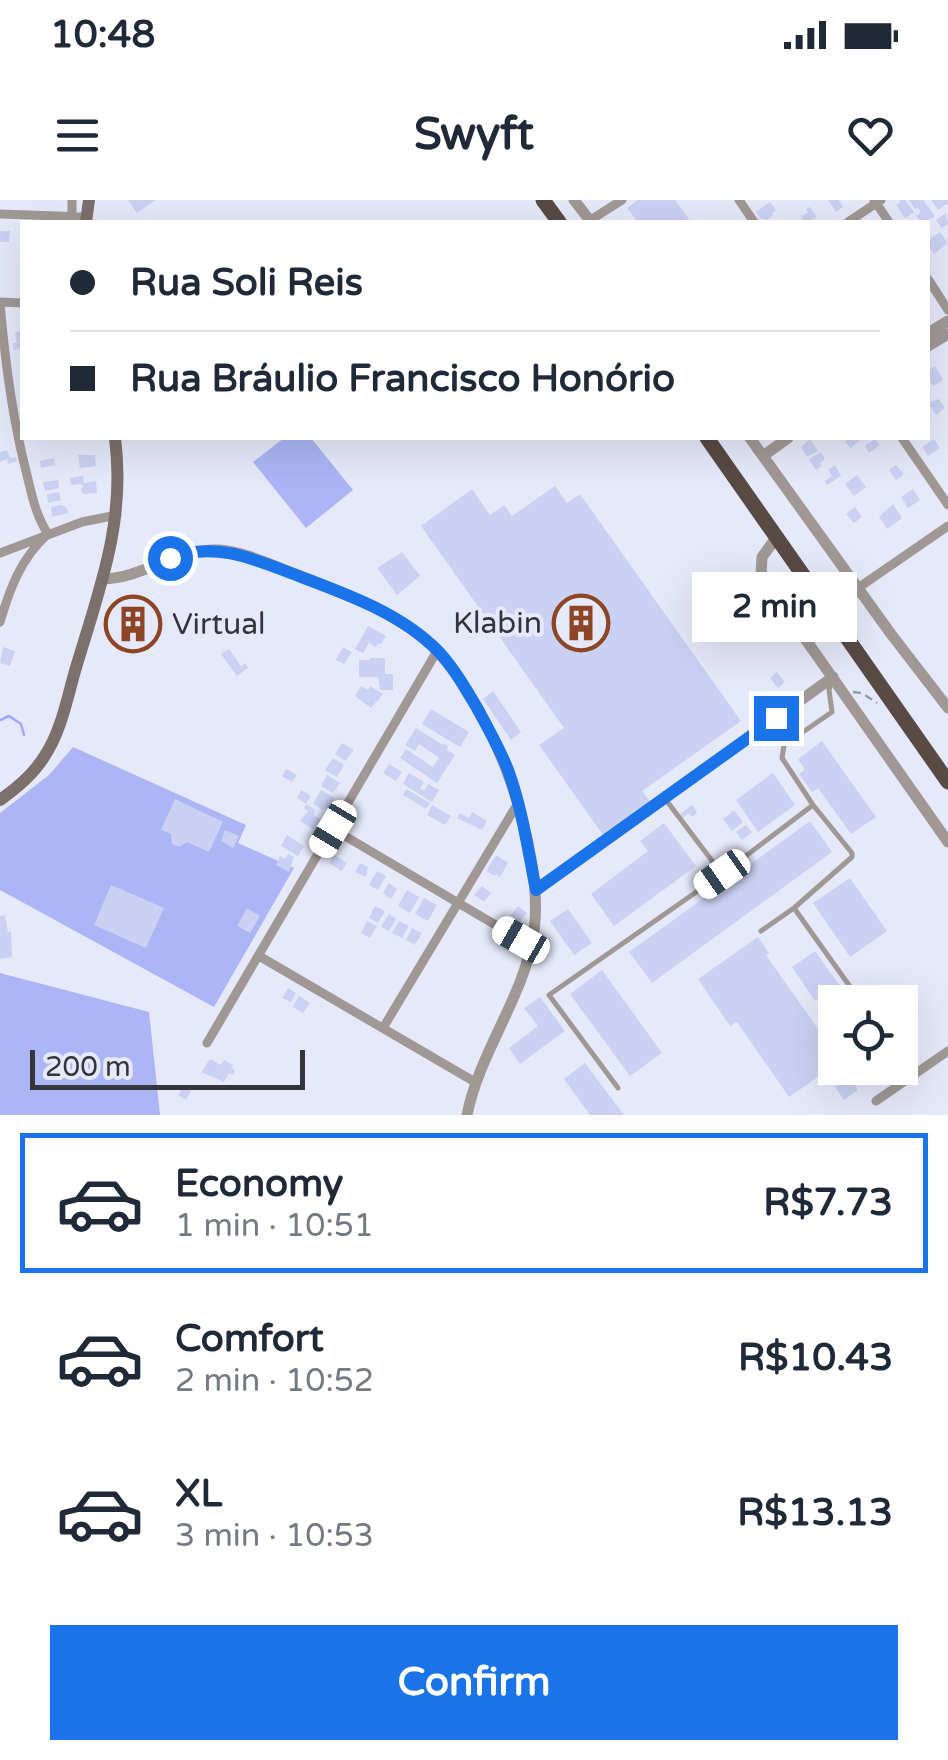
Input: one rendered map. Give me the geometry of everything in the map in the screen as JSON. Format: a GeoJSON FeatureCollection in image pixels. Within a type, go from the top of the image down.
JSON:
{"type":"FeatureCollection","features":[{"type":"Feature","properties":{"kind":"highway"},"geometry":{"type":"LineString","coordinates":[[708,440],[948,782]]}},
{"type":"Feature","properties":{"kind":"main road"},"geometry":{"type":"LineString","coordinates":[[81,219],[89,200]]}},
{"type":"Feature","properties":{"kind":"main road"},"geometry":{"type":"LineString","coordinates":[[0,800],[35,770],[53,742],[103,579],[117,514],[114,440]]}},
{"type":"Feature","properties":{"kind":"street"},"geometry":{"type":"LineString","coordinates":[[0,214],[81,219],[72,200]]}},
{"type":"Feature","properties":{"kind":"street"},"geometry":{"type":"LineString","coordinates":[[593,220],[622,200]]}},
{"type":"Feature","properties":{"kind":"street"},"geometry":{"type":"LineString","coordinates":[[851,220],[877,201]]}},
{"type":"Feature","properties":{"kind":"street"},"geometry":{"type":"LineString","coordinates":[[930,282],[948,310]]}},
{"type":"Feature","properties":{"kind":"street"},"geometry":{"type":"LineString","coordinates":[[0,303],[19,446],[37,513],[48,534]]}},
{"type":"Feature","properties":{"kind":"street"},"geometry":{"type":"LineString","coordinates":[[781,440],[756,447],[948,708]]}},
{"type":"Feature","properties":{"kind":"street"},"geometry":{"type":"LineString","coordinates":[[903,440],[948,505]]}},
{"type":"Feature","properties":{"kind":"street"},"geometry":{"type":"LineString","coordinates":[[0,553],[82,522],[117,514]]}},
{"type":"Feature","properties":{"kind":"street"},"geometry":{"type":"LineString","coordinates":[[858,588],[948,526]]}},
{"type":"Feature","properties":{"kind":"street"},"geometry":{"type":"LineString","coordinates":[[0,622],[22,564],[48,534]]}},
{"type":"Feature","properties":{"kind":"street"},"geometry":{"type":"LineString","coordinates":[[776,538],[762,557],[761,576],[948,842]]}},
{"type":"Feature","properties":{"kind":"street"},"geometry":{"type":"LineString","coordinates":[[103,579],[134,575],[184,553],[219,550],[240,554],[374,608],[438,651],[459,678],[506,766],[536,890],[532,946],[522,979],[475,1082],[466,1115]]}},
{"type":"Feature","properties":{"kind":"street"},"geometry":{"type":"LineString","coordinates":[[207,1044],[438,651]]}},
{"type":"Feature","properties":{"kind":"street"},"geometry":{"type":"LineString","coordinates":[[536,890],[832,677]]}},
{"type":"Feature","properties":{"kind":"street"},"geometry":{"type":"LineString","coordinates":[[383,1028],[518,803]]}},
{"type":"Feature","properties":{"kind":"street"},"geometry":{"type":"LineString","coordinates":[[333,829],[532,946]]}},
{"type":"Feature","properties":{"kind":"street"},"geometry":{"type":"LineString","coordinates":[[258,956],[475,1082]]}},
{"type":"Feature","properties":{"kind":"street"},"geometry":{"type":"LineString","coordinates":[[876,1100],[948,1051]]}},
{"type":"Feature","properties":{"kind":"lane"},"geometry":{"type":"LineString","coordinates":[[761,931],[852,858],[782,758],[781,751],[784,744],[832,712],[832,677]]}},
{"type":"Feature","properties":{"kind":"lane"},"geometry":{"type":"LineString","coordinates":[[665,798],[722,874]]}},
{"type":"Feature","properties":{"kind":"lane"},"geometry":{"type":"LineString","coordinates":[[618,1088],[549,994],[814,805]]}},
{"type":"Feature","properties":{"kind":"lane"},"geometry":{"type":"LineString","coordinates":[[794,908],[849,985]]}},
{"type":"Feature","properties":{"kind":"path"},"geometry":{"type":"LineString","coordinates":[[842,691],[862,693],[876,702],[892,704]]}},
{"type":"Feature","properties":{"kind":"shaded area"},"geometry":{"type":"Polygon","coordinates":[[[281,440],[313,440],[353,490],[306,528],[253,462],[281,440]]]}},
{"type":"Feature","properties":{"kind":"shaded area"},"geometry":{"type":"Polygon","coordinates":[[[73,747],[246,825],[238,843],[294,868],[214,1007],[0,890],[0,813],[49,775],[73,747]]]}},
{"type":"Feature","properties":{"kind":"shaded area"},"geometry":{"type":"Polygon","coordinates":[[[0,973],[149,1012],[160,1115],[0,1115],[0,973]]]}},
{"type":"Feature","properties":{"kind":"building"},"geometry":{"type":"Polygon","coordinates":[[[128,200],[156,200],[137,213],[128,200]]]}},
{"type":"Feature","properties":{"kind":"building"},"geometry":{"type":"Polygon","coordinates":[[[638,200],[675,200],[690,220],[636,220],[627,208],[638,200]]]}},
{"type":"Feature","properties":{"kind":"building"},"geometry":{"type":"Polygon","coordinates":[[[828,200],[839,200],[843,207],[836,212],[828,200]]]}},
{"type":"Feature","properties":{"kind":"building"},"geometry":{"type":"Polygon","coordinates":[[[905,200],[914,212],[905,218],[896,205],[905,200]]]}},
{"type":"Feature","properties":{"kind":"building"},"geometry":{"type":"Polygon","coordinates":[[[909,200],[923,200],[935,216],[919,220],[916,216],[921,212],[909,200]]]}},
{"type":"Feature","properties":{"kind":"building"},"geometry":{"type":"Polygon","coordinates":[[[931,200],[948,200],[948,203],[938,210],[931,200]]]}},
{"type":"Feature","properties":{"kind":"building"},"geometry":{"type":"Polygon","coordinates":[[[770,202],[776,210],[766,220],[756,212],[770,202]]]}},
{"type":"Feature","properties":{"kind":"building"},"geometry":{"type":"Polygon","coordinates":[[[810,207],[817,217],[803,220],[801,217],[808,212],[810,207]]]}},
{"type":"Feature","properties":{"kind":"building"},"geometry":{"type":"Polygon","coordinates":[[[946,213],[948,224],[942,228],[936,220],[946,213]]]}},
{"type":"Feature","properties":{"kind":"building"},"geometry":{"type":"Polygon","coordinates":[[[0,231],[10,231],[9,242],[0,242],[0,231]]]}},
{"type":"Feature","properties":{"kind":"building"},"geometry":{"type":"Polygon","coordinates":[[[940,232],[948,243],[934,254],[930,239],[940,232]]]}},
{"type":"Feature","properties":{"kind":"building"},"geometry":{"type":"Polygon","coordinates":[[[20,331],[20,349],[14,350],[13,343],[17,343],[15,332],[20,331]]]}},
{"type":"Feature","properties":{"kind":"building"},"geometry":{"type":"Polygon","coordinates":[[[935,366],[943,380],[933,386],[930,381],[930,370],[935,366]]]}},
{"type":"Feature","properties":{"kind":"building"},"geometry":{"type":"Polygon","coordinates":[[[939,399],[945,408],[936,415],[930,402],[939,399]]]}},
{"type":"Feature","properties":{"kind":"building"},"geometry":{"type":"Polygon","coordinates":[[[934,439],[940,448],[928,456],[922,447],[934,439]]]}},
{"type":"Feature","properties":{"kind":"building"},"geometry":{"type":"Polygon","coordinates":[[[811,440],[818,451],[807,457],[801,447],[811,440]]]}},
{"type":"Feature","properties":{"kind":"building"},"geometry":{"type":"Polygon","coordinates":[[[848,440],[860,440],[851,448],[845,442],[848,440]]]}},
{"type":"Feature","properties":{"kind":"building"},"geometry":{"type":"Polygon","coordinates":[[[874,440],[880,445],[869,453],[865,446],[874,440]]]}},
{"type":"Feature","properties":{"kind":"building"},"geometry":{"type":"Polygon","coordinates":[[[7,450],[10,458],[16,457],[17,461],[0,462],[0,452],[7,450]]]}},
{"type":"Feature","properties":{"kind":"building"},"geometry":{"type":"Polygon","coordinates":[[[821,452],[825,459],[816,470],[809,459],[821,452]]]}},
{"type":"Feature","properties":{"kind":"building"},"geometry":{"type":"Polygon","coordinates":[[[78,455],[95,455],[96,466],[80,468],[78,455]]]}},
{"type":"Feature","properties":{"kind":"building"},"geometry":{"type":"Polygon","coordinates":[[[54,458],[55,465],[41,468],[40,461],[54,458]]]}},
{"type":"Feature","properties":{"kind":"building"},"geometry":{"type":"Polygon","coordinates":[[[835,465],[841,476],[827,485],[825,481],[832,476],[828,470],[835,465]]]}},
{"type":"Feature","properties":{"kind":"building"},"geometry":{"type":"Polygon","coordinates":[[[896,465],[904,474],[896,480],[889,470],[896,465]]]}},
{"type":"Feature","properties":{"kind":"building"},"geometry":{"type":"Polygon","coordinates":[[[857,475],[866,487],[854,496],[845,484],[857,475]]]}},
{"type":"Feature","properties":{"kind":"building"},"geometry":{"type":"Polygon","coordinates":[[[83,476],[84,483],[96,481],[97,493],[83,494],[82,484],[71,485],[70,478],[83,476]]]}},
{"type":"Feature","properties":{"kind":"building"},"geometry":{"type":"Polygon","coordinates":[[[58,480],[59,488],[45,491],[43,482],[58,480]]]}},
{"type":"Feature","properties":{"kind":"building","name":"Klabin"},"geometry":{"type":"Polygon","coordinates":[[[555,486],[567,503],[580,494],[741,721],[642,791],[650,802],[603,835],[539,745],[564,728],[421,526],[472,489],[490,515],[504,505],[512,516],[555,486]]]}},
{"type":"Feature","properties":{"kind":"building"},"geometry":{"type":"Polygon","coordinates":[[[913,489],[920,500],[908,508],[901,497],[913,489]]]}},
{"type":"Feature","properties":{"kind":"building"},"geometry":{"type":"Polygon","coordinates":[[[59,492],[61,500],[48,503],[47,494],[59,492]]]}},
{"type":"Feature","properties":{"kind":"building"},"geometry":{"type":"Polygon","coordinates":[[[893,504],[902,518],[887,529],[879,517],[893,504]]]}},
{"type":"Feature","properties":{"kind":"building"},"geometry":{"type":"Polygon","coordinates":[[[61,505],[68,513],[52,517],[51,507],[61,505]]]}},
{"type":"Feature","properties":{"kind":"building"},"geometry":{"type":"Polygon","coordinates":[[[855,507],[862,517],[854,523],[846,514],[855,507]]]}},
{"type":"Feature","properties":{"kind":"building"},"geometry":{"type":"Polygon","coordinates":[[[402,552],[420,576],[397,595],[377,568],[402,552]]]}},
{"type":"Feature","properties":{"kind":"building","name":"Virtual"},"geometry":{"type":"Polygon","coordinates":[[[138,604],[146,607],[142,618],[146,619],[131,643],[118,632],[129,606],[136,609],[138,604]]]}},
{"type":"Feature","properties":{"kind":"building"},"geometry":{"type":"Polygon","coordinates":[[[368,626],[386,636],[376,647],[369,643],[363,653],[355,649],[368,626]]]}},
{"type":"Feature","properties":{"kind":"building"},"geometry":{"type":"Polygon","coordinates":[[[3,647],[15,651],[10,666],[0,663],[3,647]]]}},
{"type":"Feature","properties":{"kind":"building"},"geometry":{"type":"Polygon","coordinates":[[[343,647],[352,652],[344,664],[336,660],[343,647]]]}},
{"type":"Feature","properties":{"kind":"building"},"geometry":{"type":"Polygon","coordinates":[[[229,649],[241,666],[245,663],[248,668],[237,676],[221,654],[229,649]]]}},
{"type":"Feature","properties":{"kind":"building"},"geometry":{"type":"Polygon","coordinates":[[[385,658],[385,674],[393,674],[393,690],[380,690],[378,677],[359,677],[359,660],[385,658]]]}},
{"type":"Feature","properties":{"kind":"building"},"geometry":{"type":"Polygon","coordinates":[[[777,672],[785,682],[778,688],[770,678],[777,672]]]}},
{"type":"Feature","properties":{"kind":"building"},"geometry":{"type":"Polygon","coordinates":[[[361,686],[368,690],[370,686],[383,694],[371,708],[355,696],[361,686]]]}},
{"type":"Feature","properties":{"kind":"building"},"geometry":{"type":"Polygon","coordinates":[[[493,691],[521,732],[511,740],[483,699],[493,691]]]}},
{"type":"Feature","properties":{"kind":"building"},"geometry":{"type":"Polygon","coordinates":[[[431,709],[469,732],[460,747],[422,724],[431,709]]]}},
{"type":"Feature","properties":{"kind":"building"},"geometry":{"type":"Polygon","coordinates":[[[416,728],[444,743],[455,755],[437,783],[400,758],[406,749],[433,767],[439,758],[419,744],[415,751],[405,745],[416,728]]]}},
{"type":"Feature","properties":{"kind":"building"},"geometry":{"type":"Polygon","coordinates":[[[822,741],[876,817],[851,834],[818,788],[812,792],[799,774],[805,770],[798,759],[822,741]]]}},
{"type":"Feature","properties":{"kind":"building"},"geometry":{"type":"Polygon","coordinates":[[[342,743],[354,750],[345,761],[335,754],[342,743]]]}},
{"type":"Feature","properties":{"kind":"building"},"geometry":{"type":"Polygon","coordinates":[[[333,758],[344,765],[337,777],[325,770],[333,758]]]}},
{"type":"Feature","properties":{"kind":"building"},"geometry":{"type":"Polygon","coordinates":[[[389,764],[402,772],[396,781],[383,773],[389,764]]]}},
{"type":"Feature","properties":{"kind":"building"},"geometry":{"type":"Polygon","coordinates":[[[286,769],[297,775],[292,782],[282,776],[286,769]]]}},
{"type":"Feature","properties":{"kind":"building"},"geometry":{"type":"Polygon","coordinates":[[[409,773],[424,782],[420,788],[424,791],[428,784],[439,790],[432,802],[403,784],[409,773]]]}},
{"type":"Feature","properties":{"kind":"building"},"geometry":{"type":"Polygon","coordinates":[[[773,773],[795,805],[758,832],[736,800],[773,773]]]}},
{"type":"Feature","properties":{"kind":"building"},"geometry":{"type":"Polygon","coordinates":[[[327,775],[340,783],[333,793],[321,786],[327,775]]]}},
{"type":"Feature","properties":{"kind":"building"},"geometry":{"type":"Polygon","coordinates":[[[406,789],[430,803],[426,809],[403,795],[406,789]]]}},
{"type":"Feature","properties":{"kind":"building"},"geometry":{"type":"Polygon","coordinates":[[[301,790],[311,796],[306,804],[297,798],[301,790]]]}},
{"type":"Feature","properties":{"kind":"building"},"geometry":{"type":"Polygon","coordinates":[[[321,790],[335,798],[328,809],[313,804],[321,790]]]}},
{"type":"Feature","properties":{"kind":"building"},"geometry":{"type":"Polygon","coordinates":[[[175,799],[223,822],[209,852],[187,842],[179,847],[172,844],[171,834],[161,830],[175,799]]]}},
{"type":"Feature","properties":{"kind":"building"},"geometry":{"type":"Polygon","coordinates":[[[306,804],[321,819],[314,830],[300,821],[308,811],[304,808],[306,804]]]}},
{"type":"Feature","properties":{"kind":"building"},"geometry":{"type":"Polygon","coordinates":[[[432,805],[451,816],[445,825],[427,815],[432,805]]]}},
{"type":"Feature","properties":{"kind":"building"},"geometry":{"type":"Polygon","coordinates":[[[692,805],[697,813],[683,818],[680,814],[692,805]]]}},
{"type":"Feature","properties":{"kind":"building"},"geometry":{"type":"Polygon","coordinates":[[[734,810],[743,822],[732,831],[723,819],[734,810]]]}},
{"type":"Feature","properties":{"kind":"building"},"geometry":{"type":"Polygon","coordinates":[[[472,812],[487,821],[482,830],[457,818],[460,813],[469,818],[472,812]]]}},
{"type":"Feature","properties":{"kind":"building"},"geometry":{"type":"Polygon","coordinates":[[[810,821],[832,852],[652,983],[629,952],[715,890],[719,896],[734,885],[730,879],[810,821]]]}},
{"type":"Feature","properties":{"kind":"building"},"geometry":{"type":"Polygon","coordinates":[[[664,823],[696,866],[614,926],[591,894],[648,851],[640,841],[664,823]]]}},
{"type":"Feature","properties":{"kind":"building"},"geometry":{"type":"Polygon","coordinates":[[[746,825],[752,832],[742,840],[736,832],[746,825]]]}},
{"type":"Feature","properties":{"kind":"building"},"geometry":{"type":"Polygon","coordinates":[[[225,830],[239,836],[233,848],[221,841],[225,830]]]}},
{"type":"Feature","properties":{"kind":"building"},"geometry":{"type":"Polygon","coordinates":[[[287,835],[304,846],[298,856],[281,846],[287,835]]]}},
{"type":"Feature","properties":{"kind":"building"},"geometry":{"type":"Polygon","coordinates":[[[288,854],[294,857],[289,872],[276,865],[280,856],[285,859],[288,854]]]}},
{"type":"Feature","properties":{"kind":"building"},"geometry":{"type":"Polygon","coordinates":[[[334,855],[347,863],[342,871],[329,863],[334,855]]]}},
{"type":"Feature","properties":{"kind":"building"},"geometry":{"type":"Polygon","coordinates":[[[496,855],[508,863],[500,877],[486,871],[496,855]]]}},
{"type":"Feature","properties":{"kind":"building"},"geometry":{"type":"Polygon","coordinates":[[[360,863],[368,867],[366,877],[355,872],[360,863]]]}},
{"type":"Feature","properties":{"kind":"building"},"geometry":{"type":"Polygon","coordinates":[[[377,871],[386,876],[378,890],[369,885],[377,871]]]}},
{"type":"Feature","properties":{"kind":"building"},"geometry":{"type":"Polygon","coordinates":[[[850,878],[887,931],[850,957],[813,903],[850,878]]]}},
{"type":"Feature","properties":{"kind":"building"},"geometry":{"type":"Polygon","coordinates":[[[389,883],[397,889],[391,899],[383,893],[389,883]]]}},
{"type":"Feature","properties":{"kind":"building"},"geometry":{"type":"Polygon","coordinates":[[[111,885],[164,908],[146,948],[94,925],[111,885]]]}},
{"type":"Feature","properties":{"kind":"building"},"geometry":{"type":"Polygon","coordinates":[[[482,886],[491,893],[484,902],[474,895],[482,886]]]}},
{"type":"Feature","properties":{"kind":"building"},"geometry":{"type":"Polygon","coordinates":[[[407,890],[419,897],[410,913],[398,906],[407,890]]]}},
{"type":"Feature","properties":{"kind":"building"},"geometry":{"type":"Polygon","coordinates":[[[424,898],[437,905],[428,921],[415,914],[424,898]]]}},
{"type":"Feature","properties":{"kind":"building"},"geometry":{"type":"Polygon","coordinates":[[[375,906],[385,911],[378,923],[369,918],[375,906]]]}},
{"type":"Feature","properties":{"kind":"building"},"geometry":{"type":"Polygon","coordinates":[[[518,906],[527,913],[520,922],[511,915],[518,906]]]}},
{"type":"Feature","properties":{"kind":"building"},"geometry":{"type":"Polygon","coordinates":[[[247,908],[260,916],[250,933],[237,926],[247,908]]]}},
{"type":"Feature","properties":{"kind":"building"},"geometry":{"type":"Polygon","coordinates":[[[568,909],[592,943],[574,955],[550,921],[568,909]]]}},
{"type":"Feature","properties":{"kind":"building"},"geometry":{"type":"Polygon","coordinates":[[[389,914],[396,919],[389,931],[381,927],[389,914]]]}},
{"type":"Feature","properties":{"kind":"building"},"geometry":{"type":"Polygon","coordinates":[[[5,915],[8,932],[11,931],[12,957],[0,959],[0,916],[5,915]]]}},
{"type":"Feature","properties":{"kind":"building"},"geometry":{"type":"Polygon","coordinates":[[[367,921],[377,926],[370,938],[361,933],[367,921]]]}},
{"type":"Feature","properties":{"kind":"building"},"geometry":{"type":"Polygon","coordinates":[[[399,921],[409,926],[402,938],[392,933],[399,921]]]}},
{"type":"Feature","properties":{"kind":"building"},"geometry":{"type":"Polygon","coordinates":[[[412,928],[422,933],[415,945],[406,940],[412,928]]]}},
{"type":"Feature","properties":{"kind":"building"},"geometry":{"type":"Polygon","coordinates":[[[758,937],[769,953],[766,955],[818,1029],[818,1077],[789,1097],[737,1022],[730,1026],[698,979],[758,937]]]}},
{"type":"Feature","properties":{"kind":"building"},"geometry":{"type":"Polygon","coordinates":[[[815,951],[839,985],[818,985],[815,1001],[792,967],[815,951]]]}},
{"type":"Feature","properties":{"kind":"building"},"geometry":{"type":"Polygon","coordinates":[[[602,970],[662,1053],[630,1076],[570,994],[602,970]]]}},
{"type":"Feature","properties":{"kind":"building"},"geometry":{"type":"Polygon","coordinates":[[[288,988],[296,993],[291,1002],[282,998],[288,988]]]}},
{"type":"Feature","properties":{"kind":"building"},"geometry":{"type":"Polygon","coordinates":[[[299,996],[310,1003],[303,1013],[293,1007],[299,996]]]}},
{"type":"Feature","properties":{"kind":"building"},"geometry":{"type":"Polygon","coordinates":[[[540,997],[565,1031],[520,1064],[509,1048],[538,1026],[524,1008],[540,997]]]}},
{"type":"Feature","properties":{"kind":"building"},"geometry":{"type":"Polygon","coordinates":[[[210,1059],[221,1065],[224,1060],[233,1065],[233,1075],[229,1073],[224,1082],[201,1072],[210,1059]]]}},
{"type":"Feature","properties":{"kind":"building"},"geometry":{"type":"Polygon","coordinates":[[[585,1063],[624,1115],[590,1115],[564,1079],[585,1063]]]}},
{"type":"Feature","properties":{"kind":"building"},"geometry":{"type":"Polygon","coordinates":[[[855,1085],[858,1090],[844,1100],[835,1087],[855,1085]]]}},
{"type":"Feature","properties":{"kind":"building"},"geometry":{"type":"Polygon","coordinates":[[[184,1086],[191,1091],[186,1100],[178,1095],[184,1086]]]}},
{"type":"Feature","properties":{"kind":"waterway"},"geometry":{"type":"LineString","coordinates":[[0,720],[9,716],[21,724],[24,735]]}},
{"type":"Feature","properties":{"kind":"place","name":"Klabin"},"geometry":{"type":"Point","coordinates":[581,623]}},
{"type":"Feature","properties":{"kind":"place","name":"Virtual"},"geometry":{"type":"Point","coordinates":[133,624]}},
{"type":"Feature","properties":{"kind":"route"},"geometry":{"type":"LineString","coordinates":[[170,558],[201,550],[253,558],[374,608],[438,651],[484,720],[506,766],[536,890],[776,718]]}}]}
